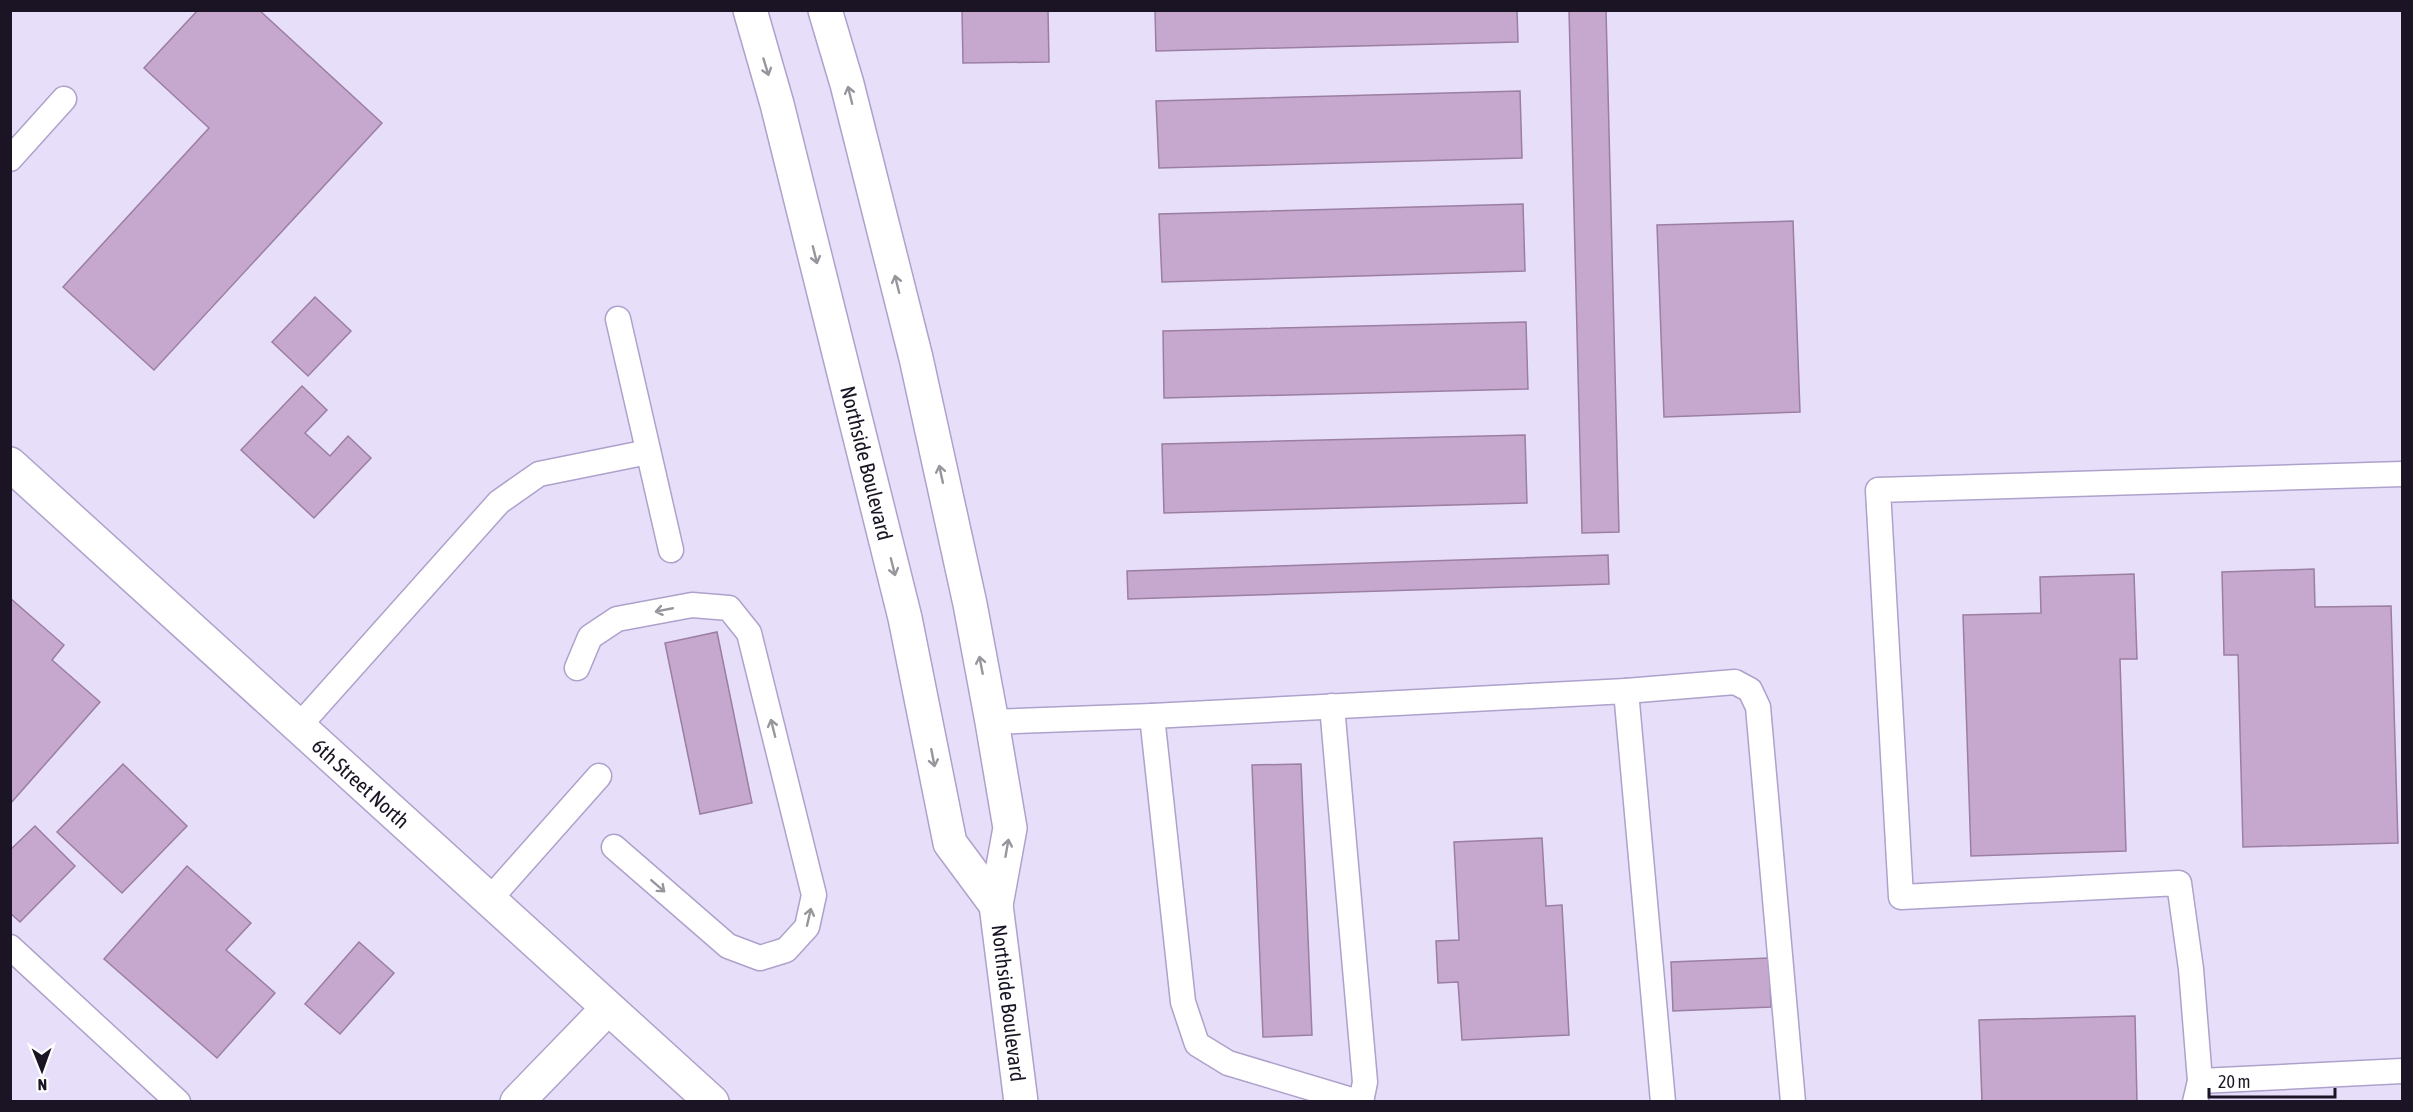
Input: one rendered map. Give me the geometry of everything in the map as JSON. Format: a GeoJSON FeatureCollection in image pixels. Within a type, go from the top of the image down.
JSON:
{"type":"FeatureCollection","features":[{"type":"Feature","properties":{"kind":"main road","name":"Northside Boulevard"},"geometry":{"type":"LineString","coordinates":[[750,10],[777,104],[905,618],[950,843],[996,905]]}},
{"type":"Feature","properties":{"kind":"main road","name":"Northside Boulevard"},"geometry":{"type":"LineString","coordinates":[[825,10],[847,84],[916,358],[970,604],[992,722],[1010,828],[996,905],[1021,1101]]}},
{"type":"Feature","properties":{"kind":"main road","name":"6th Street North"},"geometry":{"type":"LineString","coordinates":[[10,464],[712,1101]]}},
{"type":"Feature","properties":{"kind":"main road"},"geometry":{"type":"LineString","coordinates":[[517,1101],[608,1008]]}},
{"type":"Feature","properties":{"kind":"lane"},"geometry":{"type":"LineString","coordinates":[[10,159],[63,99]]}},
{"type":"Feature","properties":{"kind":"lane"},"geometry":{"type":"LineString","coordinates":[[618,319],[671,550]]}},
{"type":"Feature","properties":{"kind":"lane"},"geometry":{"type":"LineString","coordinates":[[299,726],[499,502],[539,474],[648,452]]}},
{"type":"Feature","properties":{"kind":"lane"},"geometry":{"type":"LineString","coordinates":[[2403,474],[1878,490],[1901,897],[2179,883],[2191,969],[2198,1091],[2403,1071]]}},
{"type":"Feature","properties":{"kind":"lane"},"geometry":{"type":"LineString","coordinates":[[577,668],[590,637],[617,619],[692,605],[729,608],[749,633],[814,895],[807,927],[786,950],[760,958],[728,946],[614,847]]}},
{"type":"Feature","properties":{"kind":"lane"},"geometry":{"type":"LineString","coordinates":[[992,722],[1152,716],[1626,691],[1735,682],[1750,690],[1758,707],[1793,1101]]}},
{"type":"Feature","properties":{"kind":"lane"},"geometry":{"type":"LineString","coordinates":[[1626,691],[1663,1101]]}},
{"type":"Feature","properties":{"kind":"lane"},"geometry":{"type":"LineString","coordinates":[[1152,716],[1183,1002],[1197,1044],[1228,1063],[1359,1101],[1365,1082],[1332,706]]}},
{"type":"Feature","properties":{"kind":"lane"},"geometry":{"type":"LineString","coordinates":[[489,900],[599,776]]}},
{"type":"Feature","properties":{"kind":"lane"},"geometry":{"type":"LineString","coordinates":[[10,948],[178,1101]]}},
{"type":"Feature","properties":{"kind":"building"},"geometry":{"type":"Polygon","coordinates":[[[198,10],[259,10],[382,123],[154,370],[63,287],[209,128],[144,68],[198,10]]]}},
{"type":"Feature","properties":{"kind":"building"},"geometry":{"type":"Polygon","coordinates":[[[962,10],[1048,10],[1049,62],[963,63],[962,10]]]}},
{"type":"Feature","properties":{"kind":"building"},"geometry":{"type":"Polygon","coordinates":[[[1155,10],[1517,10],[1518,42],[1156,51],[1155,10]]]}},
{"type":"Feature","properties":{"kind":"building"},"geometry":{"type":"Polygon","coordinates":[[[1569,10],[1606,10],[1619,532],[1582,533],[1569,10]]]}},
{"type":"Feature","properties":{"kind":"building"},"geometry":{"type":"Polygon","coordinates":[[[1520,91],[1522,158],[1159,168],[1156,101],[1520,91]]]}},
{"type":"Feature","properties":{"kind":"building"},"geometry":{"type":"Polygon","coordinates":[[[1523,204],[1525,271],[1162,282],[1159,214],[1523,204]]]}},
{"type":"Feature","properties":{"kind":"building"},"geometry":{"type":"Polygon","coordinates":[[[1793,221],[1800,412],[1664,417],[1657,225],[1793,221]]]}},
{"type":"Feature","properties":{"kind":"building"},"geometry":{"type":"Polygon","coordinates":[[[315,297],[351,331],[308,376],[272,342],[315,297]]]}},
{"type":"Feature","properties":{"kind":"building"},"geometry":{"type":"Polygon","coordinates":[[[1526,322],[1528,389],[1164,398],[1163,331],[1526,322]]]}},
{"type":"Feature","properties":{"kind":"building"},"geometry":{"type":"Polygon","coordinates":[[[302,386],[327,410],[305,433],[330,456],[348,436],[371,458],[314,518],[241,450],[302,386]]]}},
{"type":"Feature","properties":{"kind":"building"},"geometry":{"type":"Polygon","coordinates":[[[1525,435],[1527,503],[1164,513],[1162,444],[1525,435]]]}},
{"type":"Feature","properties":{"kind":"building"},"geometry":{"type":"Polygon","coordinates":[[[1608,555],[1609,584],[1128,599],[1127,571],[1608,555]]]}},
{"type":"Feature","properties":{"kind":"building"},"geometry":{"type":"Polygon","coordinates":[[[2314,569],[2315,607],[2391,606],[2398,843],[2243,847],[2238,655],[2224,655],[2222,572],[2314,569]]]}},
{"type":"Feature","properties":{"kind":"building"},"geometry":{"type":"Polygon","coordinates":[[[2134,574],[2137,659],[2120,659],[2126,851],[1971,856],[1963,615],[2041,613],[2040,577],[2134,574]]]}},
{"type":"Feature","properties":{"kind":"building"},"geometry":{"type":"Polygon","coordinates":[[[10,598],[64,645],[52,660],[100,702],[10,804],[10,598]]]}},
{"type":"Feature","properties":{"kind":"building"},"geometry":{"type":"Polygon","coordinates":[[[717,632],[752,803],[700,814],[665,643],[717,632]]]}},
{"type":"Feature","properties":{"kind":"building"},"geometry":{"type":"Polygon","coordinates":[[[123,764],[187,826],[122,893],[57,832],[123,764]]]}},
{"type":"Feature","properties":{"kind":"building"},"geometry":{"type":"Polygon","coordinates":[[[1301,764],[1312,1035],[1263,1037],[1252,765],[1301,764]]]}},
{"type":"Feature","properties":{"kind":"building"},"geometry":{"type":"Polygon","coordinates":[[[35,826],[75,866],[20,922],[10,913],[10,850],[35,826]]]}},
{"type":"Feature","properties":{"kind":"building"},"geometry":{"type":"Polygon","coordinates":[[[1542,838],[1546,906],[1562,905],[1569,1035],[1462,1040],[1458,982],[1438,983],[1436,941],[1459,940],[1454,842],[1542,838]]]}},
{"type":"Feature","properties":{"kind":"building"},"geometry":{"type":"Polygon","coordinates":[[[187,866],[251,923],[226,950],[275,993],[217,1058],[104,959],[187,866]]]}},
{"type":"Feature","properties":{"kind":"building"},"geometry":{"type":"Polygon","coordinates":[[[359,942],[394,973],[340,1034],[305,1004],[359,942]]]}},
{"type":"Feature","properties":{"kind":"building"},"geometry":{"type":"Polygon","coordinates":[[[1769,958],[1771,1007],[1673,1011],[1671,962],[1769,958]]]}},
{"type":"Feature","properties":{"kind":"building"},"geometry":{"type":"Polygon","coordinates":[[[2135,1016],[2137,1102],[1982,1102],[1979,1020],[2135,1016]]]}}]}
